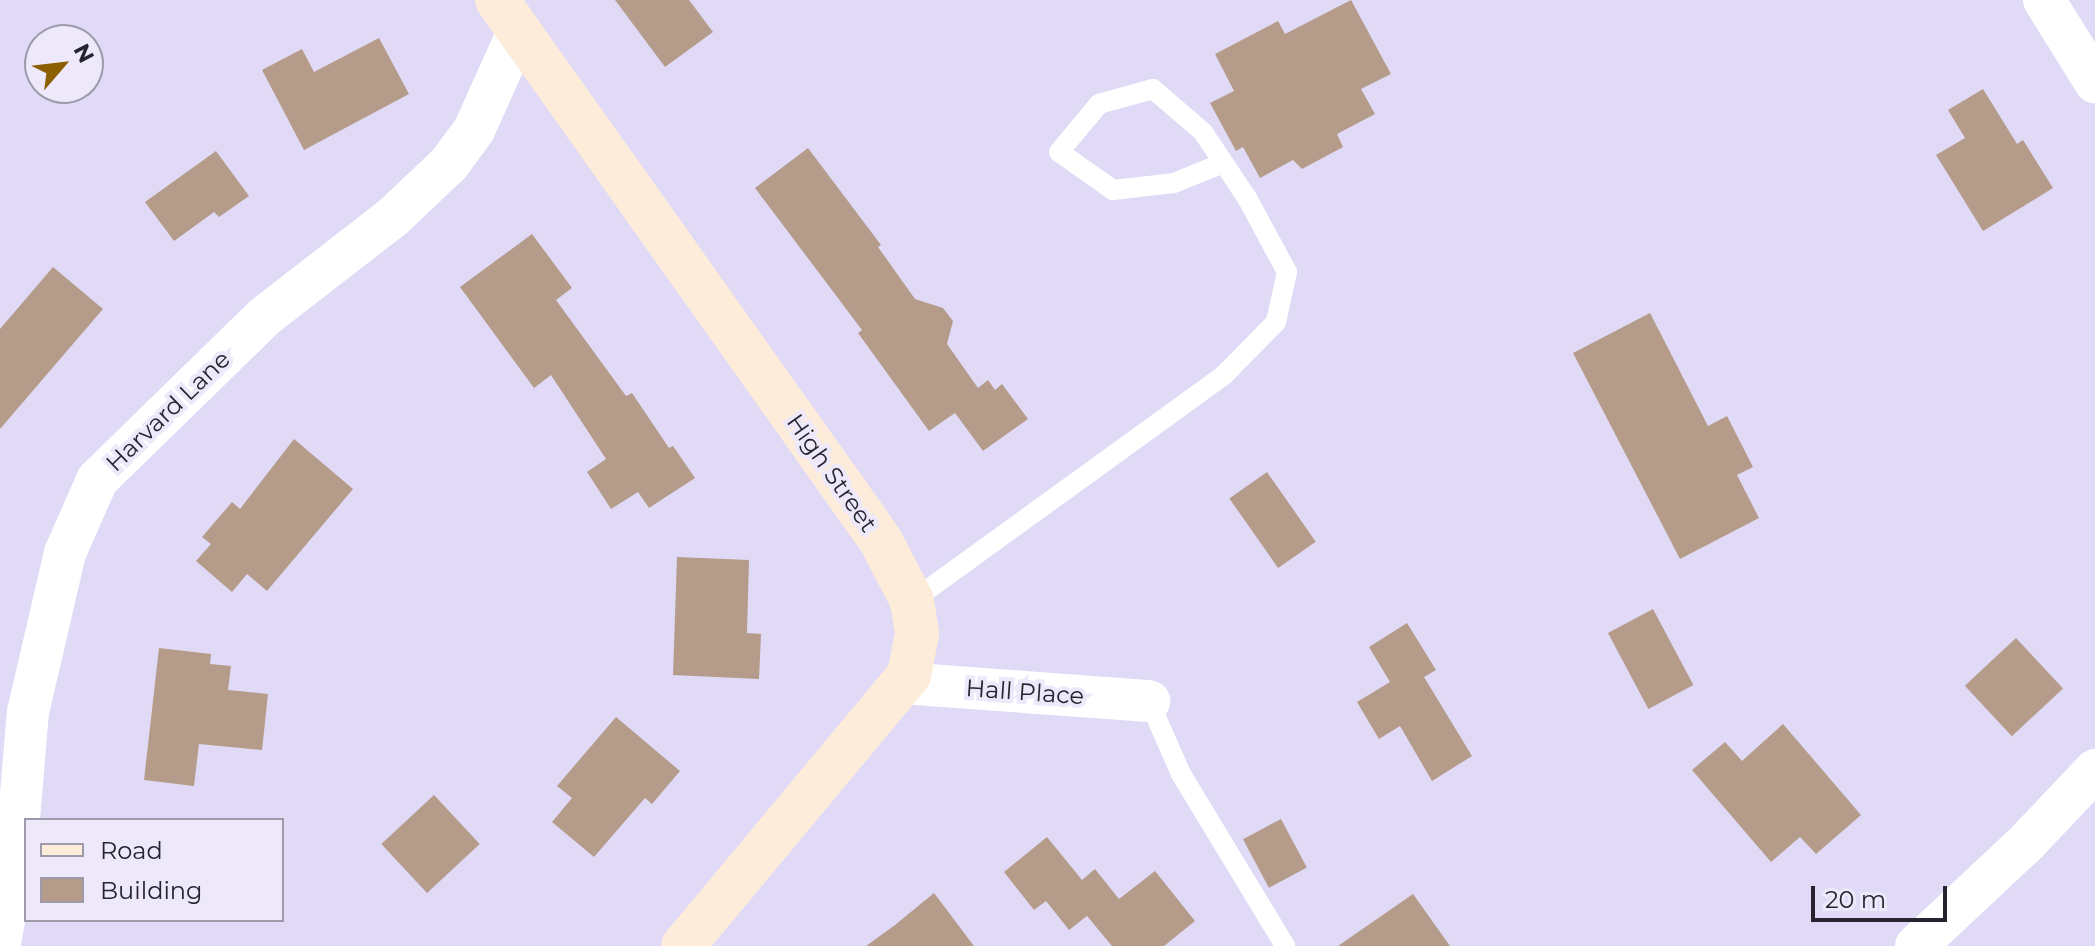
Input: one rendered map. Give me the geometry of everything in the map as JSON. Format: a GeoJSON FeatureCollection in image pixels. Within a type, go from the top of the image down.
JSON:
{"type":"FeatureCollection","features":[{"type":"Feature","properties":{"kind":"street"},"geometry":{"type":"LineString","coordinates":[[2044,0],[2095,82]]}},
{"type":"Feature","properties":{"kind":"street","name":"High Street"},"geometry":{"type":"LineString","coordinates":[[508,15],[881,541],[912,601],[917,634],[909,675],[683,946]]}},
{"type":"Feature","properties":{"kind":"street","name":"Harvard Lane"},"geometry":{"type":"LineString","coordinates":[[0,943],[16,854],[28,712],[18,681],[65,553],[97,480],[264,317],[393,217],[449,164],[474,130],[508,15]]}},
{"type":"Feature","properties":{"kind":"street","name":"Hall Place"},"geometry":{"type":"LineString","coordinates":[[902,683],[1149,701]]}},
{"type":"Feature","properties":{"kind":"street"},"geometry":{"type":"LineString","coordinates":[[1916,946],[2027,842],[2095,770]]}},
{"type":"Feature","properties":{"kind":"lane"},"geometry":{"type":"LineString","coordinates":[[912,601],[1224,375],[1276,322],[1287,272],[1247,198],[1203,132],[1153,89],[1099,104],[1059,152],[1113,190],[1174,183],[1223,163]]}},
{"type":"Feature","properties":{"kind":"lane"},"geometry":{"type":"LineString","coordinates":[[1149,701],[1181,774],[1285,946]]}},
{"type":"Feature","properties":{"kind":"building"},"geometry":{"type":"Polygon","coordinates":[[[615,0],[689,0],[713,32],[665,67],[615,0]]]}},
{"type":"Feature","properties":{"kind":"building"},"geometry":{"type":"Polygon","coordinates":[[[1351,0],[1391,74],[1361,89],[1375,114],[1337,134],[1343,147],[1302,169],[1293,160],[1260,178],[1243,147],[1236,151],[1210,103],[1234,91],[1215,54],[1278,21],[1285,34],[1351,0]]]}},
{"type":"Feature","properties":{"kind":"building"},"geometry":{"type":"Polygon","coordinates":[[[379,38],[409,94],[304,150],[262,70],[302,49],[314,72],[379,38]]]}},
{"type":"Feature","properties":{"kind":"building"},"geometry":{"type":"Polygon","coordinates":[[[1983,89],[2017,144],[2023,140],[2053,188],[1983,231],[1936,155],[1965,138],[1948,110],[1983,89]]]}},
{"type":"Feature","properties":{"kind":"building"},"geometry":{"type":"Polygon","coordinates":[[[808,148],[881,245],[878,247],[915,299],[943,308],[953,321],[947,344],[978,388],[988,380],[995,390],[1002,384],[1028,419],[983,451],[955,413],[929,431],[858,333],[862,330],[755,188],[808,148]]]}},
{"type":"Feature","properties":{"kind":"building"},"geometry":{"type":"Polygon","coordinates":[[[216,151],[249,196],[219,217],[214,212],[174,241],[145,202],[216,151]]]}},
{"type":"Feature","properties":{"kind":"building"},"geometry":{"type":"Polygon","coordinates":[[[532,234],[572,288],[556,300],[626,396],[632,393],[669,448],[673,446],[695,478],[649,508],[638,492],[611,509],[587,472],[606,459],[551,375],[534,388],[460,287],[532,234]]]}},
{"type":"Feature","properties":{"kind":"building"},"geometry":{"type":"Polygon","coordinates":[[[53,267],[103,309],[0,429],[0,329],[53,267]]]}},
{"type":"Feature","properties":{"kind":"building"},"geometry":{"type":"Polygon","coordinates":[[[1650,313],[1708,426],[1727,416],[1753,467],[1737,475],[1759,518],[1680,559],[1573,353],[1650,313]]]}},
{"type":"Feature","properties":{"kind":"building"},"geometry":{"type":"Polygon","coordinates":[[[294,439],[353,489],[267,591],[247,574],[232,592],[196,561],[211,544],[202,537],[232,502],[240,509],[294,439]]]}},
{"type":"Feature","properties":{"kind":"building"},"geometry":{"type":"Polygon","coordinates":[[[1267,472],[1316,542],[1278,568],[1229,498],[1267,472]]]}},
{"type":"Feature","properties":{"kind":"building"},"geometry":{"type":"Polygon","coordinates":[[[677,557],[749,560],[747,633],[761,634],[759,679],[673,675],[677,557]]]}},
{"type":"Feature","properties":{"kind":"building"},"geometry":{"type":"Polygon","coordinates":[[[1653,609],[1693,685],[1648,709],[1608,633],[1653,609]]]}},
{"type":"Feature","properties":{"kind":"building"},"geometry":{"type":"Polygon","coordinates":[[[1407,623],[1436,670],[1424,677],[1472,756],[1432,781],[1400,726],[1379,739],[1357,702],[1390,682],[1369,647],[1407,623]]]}},
{"type":"Feature","properties":{"kind":"building"},"geometry":{"type":"Polygon","coordinates":[[[2016,638],[2063,688],[2012,736],[1965,686],[2016,638]]]}},
{"type":"Feature","properties":{"kind":"building"},"geometry":{"type":"Polygon","coordinates":[[[159,648],[211,654],[210,664],[231,666],[228,690],[268,694],[262,750],[199,744],[194,786],[144,780],[159,648]]]}},
{"type":"Feature","properties":{"kind":"building"},"geometry":{"type":"Polygon","coordinates":[[[616,717],[680,771],[652,804],[645,798],[594,857],[552,822],[572,798],[557,786],[616,717]]]}},
{"type":"Feature","properties":{"kind":"building"},"geometry":{"type":"Polygon","coordinates":[[[1783,724],[1861,815],[1816,854],[1800,837],[1771,862],[1692,770],[1725,742],[1742,761],[1783,724]]]}},
{"type":"Feature","properties":{"kind":"building"},"geometry":{"type":"Polygon","coordinates":[[[434,795],[480,844],[427,893],[381,844],[434,795]]]}},
{"type":"Feature","properties":{"kind":"building"},"geometry":{"type":"Polygon","coordinates":[[[1281,819],[1307,868],[1269,888],[1243,839],[1281,819]]]}},
{"type":"Feature","properties":{"kind":"building"},"geometry":{"type":"Polygon","coordinates":[[[1047,837],[1082,880],[1095,869],[1119,899],[1155,871],[1195,921],[1164,946],[1112,946],[1087,916],[1069,930],[1046,901],[1034,910],[1004,872],[1047,837]]]}},
{"type":"Feature","properties":{"kind":"building"},"geometry":{"type":"Polygon","coordinates":[[[934,893],[974,946],[866,946],[895,925],[934,893]]]}},
{"type":"Feature","properties":{"kind":"building"},"geometry":{"type":"Polygon","coordinates":[[[1413,894],[1450,946],[1338,946],[1413,894]]]}}]}
